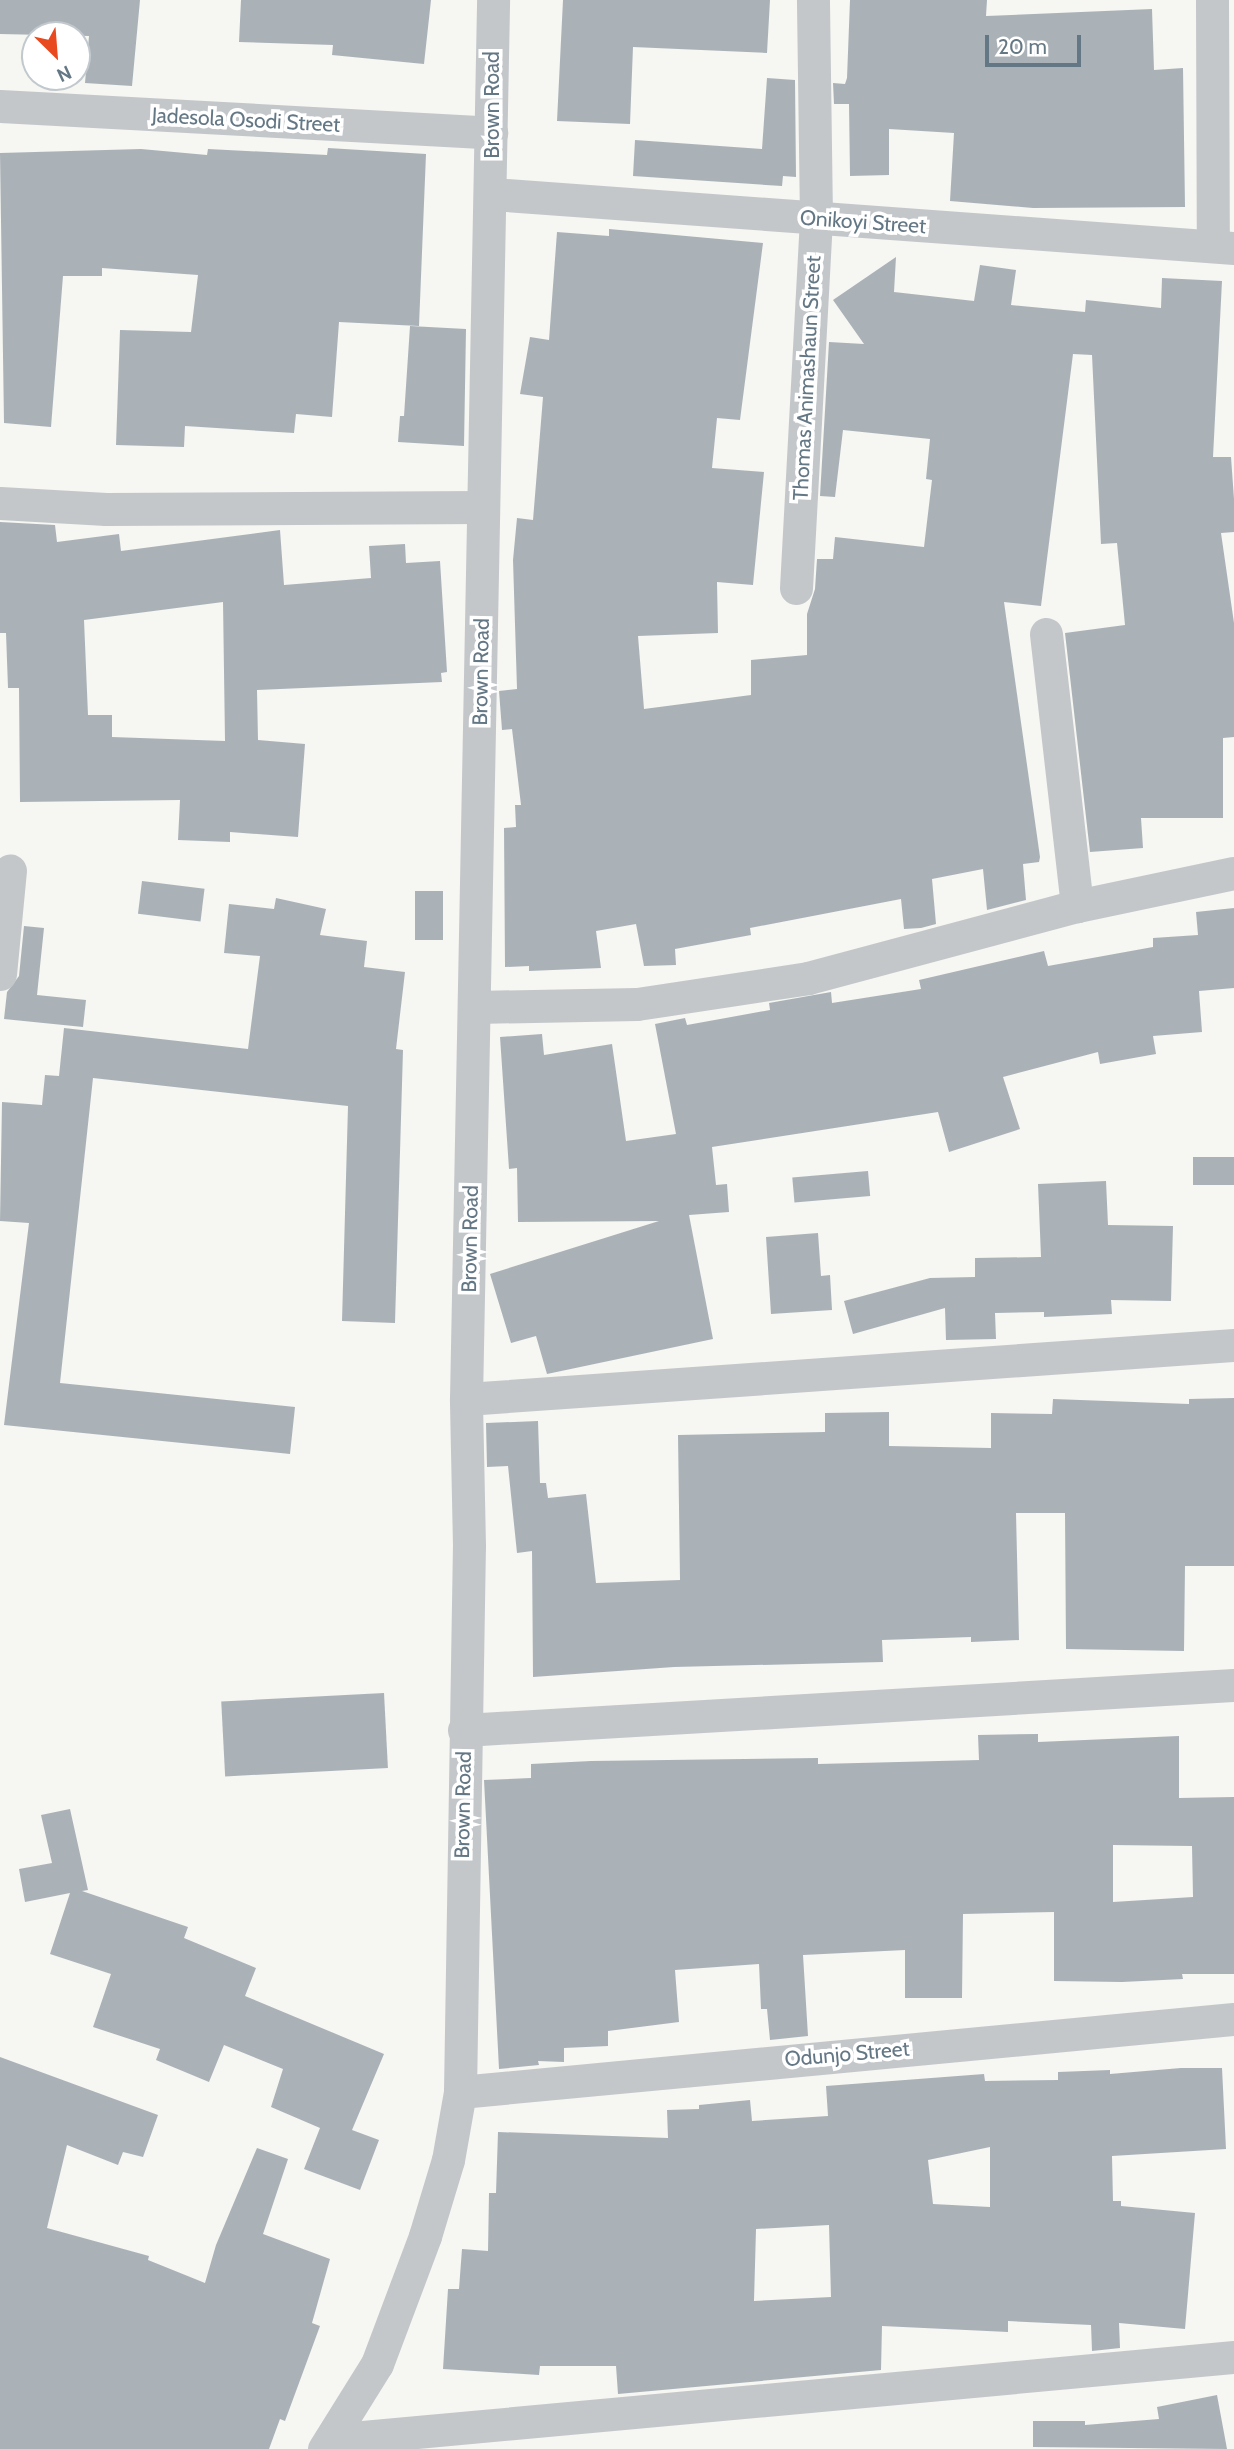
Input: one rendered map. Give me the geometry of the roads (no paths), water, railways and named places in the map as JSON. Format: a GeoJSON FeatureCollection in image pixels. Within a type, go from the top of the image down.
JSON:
{"type":"FeatureCollection","features":[{"type":"Feature","properties":{"kind":"street","name":"Brown Road"},"geometry":{"type":"LineString","coordinates":[[327,2445],[377,2364],[425,2236],[448,2160],[460,2092],[469,1546],[466,1399],[492,194],[493,0]]}},
{"type":"Feature","properties":{"kind":"street","name":"Thomas Animashaun Street"},"geometry":{"type":"LineString","coordinates":[[796,588],[816,218],[813,0]]}},
{"type":"Feature","properties":{"kind":"street"},"geometry":{"type":"LineString","coordinates":[[1212,0],[1224,247]]}},
{"type":"Feature","properties":{"kind":"street","name":"Jadesola Osodi Street"},"geometry":{"type":"LineString","coordinates":[[0,106],[491,133]]}},
{"type":"Feature","properties":{"kind":"street","name":"Onikoyi Street"},"geometry":{"type":"LineString","coordinates":[[492,194],[1224,247]]}},
{"type":"Feature","properties":{"kind":"street"},"geometry":{"type":"LineString","coordinates":[[0,503],[106,509],[484,508]]}},
{"type":"Feature","properties":{"kind":"street"},"geometry":{"type":"LineString","coordinates":[[1046,634],[1077,906]]}},
{"type":"Feature","properties":{"kind":"street"},"geometry":{"type":"LineString","coordinates":[[0,974],[10,870]]}},
{"type":"Feature","properties":{"kind":"street"},"geometry":{"type":"LineString","coordinates":[[476,1007],[636,1004],[808,978],[1077,906],[1234,873]]}},
{"type":"Feature","properties":{"kind":"street"},"geometry":{"type":"LineString","coordinates":[[466,1399],[1234,1345]]}},
{"type":"Feature","properties":{"kind":"street"},"geometry":{"type":"LineString","coordinates":[[464,1730],[1234,1685]]}},
{"type":"Feature","properties":{"kind":"street","name":"Odunjo Street"},"geometry":{"type":"LineString","coordinates":[[460,2092],[1234,2019]]}},
{"type":"Feature","properties":{"kind":"street"},"geometry":{"type":"LineString","coordinates":[[327,2445],[1234,2357]]}}]}
